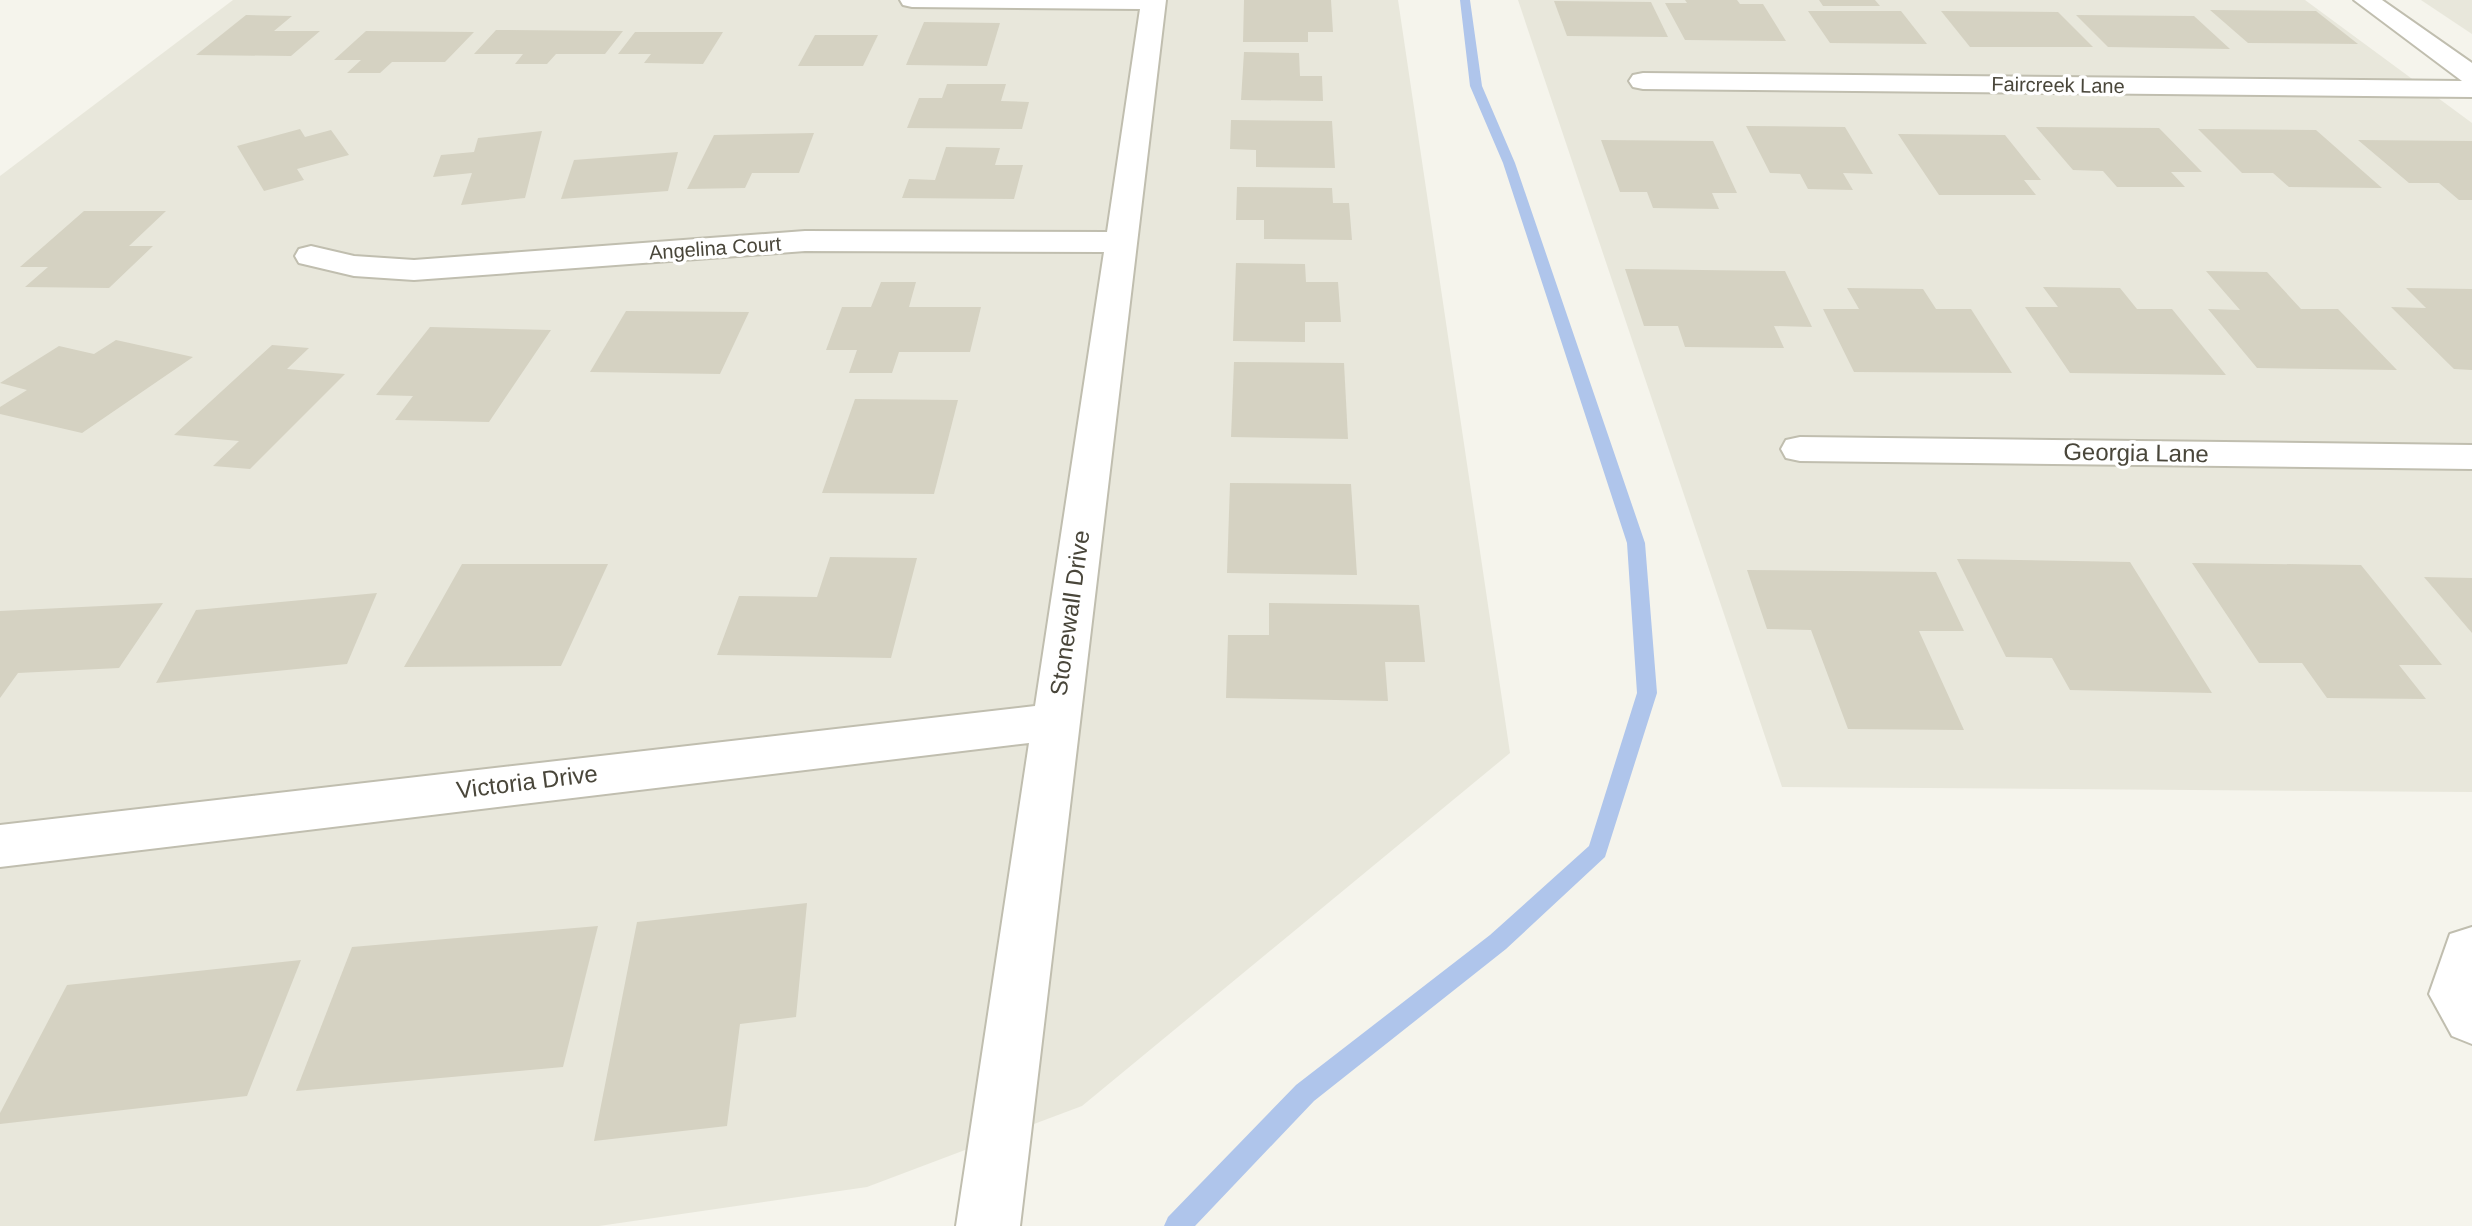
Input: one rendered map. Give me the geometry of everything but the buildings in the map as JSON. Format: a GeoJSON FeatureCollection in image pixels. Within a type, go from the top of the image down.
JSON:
{"type":"FeatureCollection","features":[{"type":"Feature","properties":{"kind":"street"},"geometry":{"type":"LineString","coordinates":[[912,0],[1154,1]]}},
{"type":"Feature","properties":{"kind":"street"},"geometry":{"type":"LineString","coordinates":[[2366,0],[2472,75]]}},
{"type":"Feature","properties":{"kind":"street","name":"Stonewall Drive"},"geometry":{"type":"LineString","coordinates":[[988,1226],[1154,1]]}},
{"type":"Feature","properties":{"kind":"street","name":"Faircreek Lane"},"geometry":{"type":"LineString","coordinates":[[1643,81],[2472,89]]}},
{"type":"Feature","properties":{"kind":"street","name":"Angelina Court"},"geometry":{"type":"LineString","coordinates":[[311,256],[354,266],[414,270],[805,241],[1122,242]]}},
{"type":"Feature","properties":{"kind":"street","name":"Georgia Lane"},"geometry":{"type":"LineString","coordinates":[[1800,449],[2472,457]]}},
{"type":"Feature","properties":{"kind":"street","name":"Victoria Drive"},"geometry":{"type":"LineString","coordinates":[[0,846],[1055,722]]}},
{"type":"Feature","properties":{"kind":"street"},"geometry":{"type":"LineString","coordinates":[[2472,951],[2469,951],[2457,994],[2472,1018]]}},
{"type":"Feature","properties":{"kind":"shaded area"},"geometry":{"type":"Polygon","coordinates":[[[233,0],[1398,0],[1510,753],[1082,1106],[867,1187],[599,1226],[0,1226],[0,176],[233,0]]]}},
{"type":"Feature","properties":{"kind":"shaded area"},"geometry":{"type":"Polygon","coordinates":[[[1518,0],[2305,0],[2472,123],[2472,792],[1782,787],[1518,0]]]}},
{"type":"Feature","properties":{"kind":"shaded area"},"geometry":{"type":"Polygon","coordinates":[[[2421,0],[2472,0],[2472,34],[2421,0]]]}},
{"type":"Feature","properties":{"kind":"waterway"},"geometry":{"type":"LineString","coordinates":[[1177,1226],[1305,1093],[1498,942],[1598,851],[1647,693],[1636,543],[1509,163],[1476,86],[1465,0]]}}]}
